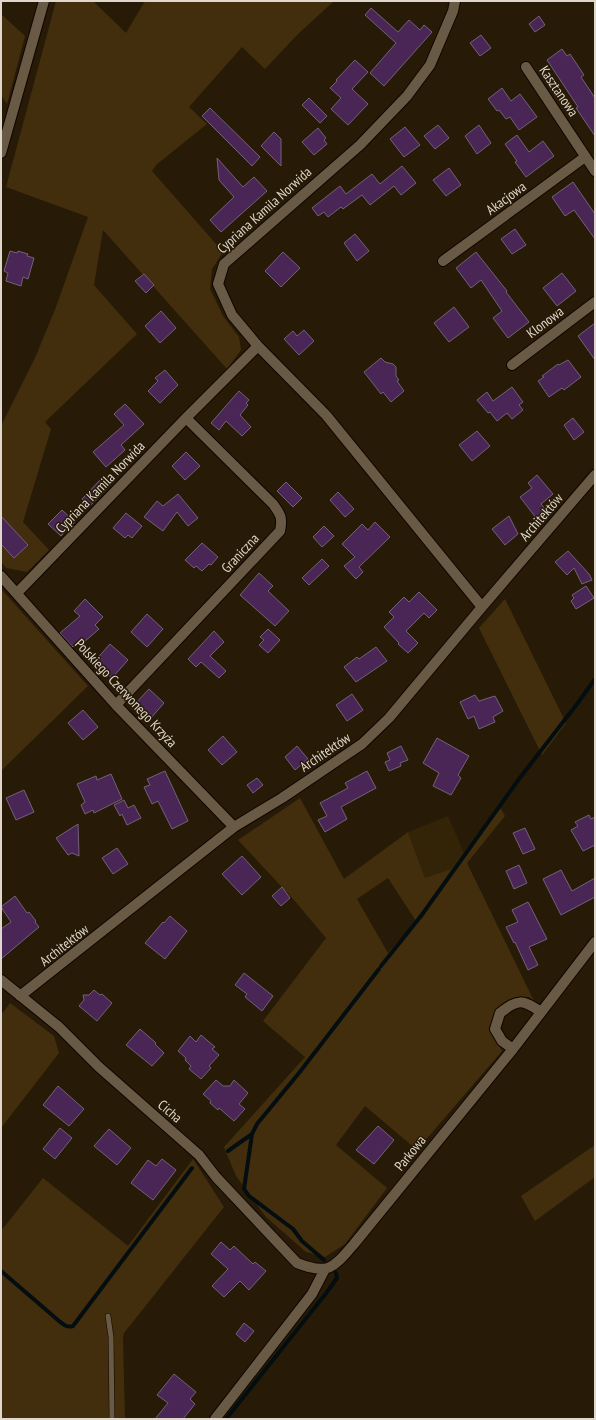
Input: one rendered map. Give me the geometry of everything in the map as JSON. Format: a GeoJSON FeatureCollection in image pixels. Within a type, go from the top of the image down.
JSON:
{"type":"FeatureCollection","features":[{"type":"Feature","properties":{"kind":"street"},"geometry":{"type":"LineString","coordinates":[[1,153],[44,1]]}},
{"type":"Feature","properties":{"kind":"street","name":"Cypriana Kamila Norwida"},"geometry":{"type":"LineString","coordinates":[[16,593],[258,346],[232,315],[218,284],[224,264],[360,145],[407,96],[430,65],[453,11],[455,1]]}},
{"type":"Feature","properties":{"kind":"street","name":"Kasztanowa"},"geometry":{"type":"LineString","coordinates":[[526,67],[595,171]]}},
{"type":"Feature","properties":{"kind":"street","name":"Akacjowa"},"geometry":{"type":"LineString","coordinates":[[443,261],[585,157]]}},
{"type":"Feature","properties":{"kind":"street","name":"Klonowa"},"geometry":{"type":"LineString","coordinates":[[512,365],[595,302]]}},
{"type":"Feature","properties":{"kind":"street"},"geometry":{"type":"LineString","coordinates":[[258,346],[326,415],[482,607]]}},
{"type":"Feature","properties":{"kind":"street","name":"Graniczna"},"geometry":{"type":"LineString","coordinates":[[116,705],[280,531],[282,523],[281,515],[272,504],[186,418]]}},
{"type":"Feature","properties":{"kind":"street","name":"Architektów"},"geometry":{"type":"LineString","coordinates":[[20,996],[234,827],[282,798],[362,744],[389,718],[595,475]]}},
{"type":"Feature","properties":{"kind":"street","name":"Polskiego Czerwonego Krzyża"},"geometry":{"type":"LineString","coordinates":[[1,576],[116,705],[234,827]]}},
{"type":"Feature","properties":{"kind":"street","name":"Parkowa"},"geometry":{"type":"LineString","coordinates":[[325,1269],[336,1265],[354,1244],[513,1049],[595,942]]}},
{"type":"Feature","properties":{"kind":"street","name":"Cicha"},"geometry":{"type":"LineString","coordinates":[[1,980],[59,1027],[99,1067],[199,1155],[216,1177],[297,1263],[311,1269],[325,1269]]}},
{"type":"Feature","properties":{"kind":"street"},"geometry":{"type":"LineString","coordinates":[[513,1049],[502,1041],[495,1029],[500,1013],[517,1002],[528,1004],[541,1012]]}},
{"type":"Feature","properties":{"kind":"street"},"geometry":{"type":"LineString","coordinates":[[215,1419],[312,1294],[325,1269]]}},
{"type":"Feature","properties":{"kind":"lane"},"geometry":{"type":"LineString","coordinates":[[108,1316],[111,1337],[112,1419]]}},
{"type":"Feature","properties":{"kind":"shaded area"},"geometry":{"type":"Polygon","coordinates":[[[56,1],[93,1],[126,33],[145,1],[334,1],[298,34],[265,69],[242,47],[189,107],[207,124],[156,165],[152,171],[223,252],[212,269],[210,289],[223,316],[239,337],[241,350],[227,369],[103,230],[94,285],[137,334],[45,422],[51,429],[23,522],[49,550],[27,572],[6,568],[1,562],[1,426],[35,358],[56,307],[88,217],[6,187],[56,1]]]}},
{"type":"Feature","properties":{"kind":"shaded area"},"geometry":{"type":"Polygon","coordinates":[[[1,14],[25,36],[7,104],[1,95],[1,14]]]}},
{"type":"Feature","properties":{"kind":"shaded area"},"geometry":{"type":"Polygon","coordinates":[[[2,590],[88,686],[1,771],[1,591],[2,590]]]}},
{"type":"Feature","properties":{"kind":"shaded area"},"geometry":{"type":"Polygon","coordinates":[[[505,599],[566,723],[542,755],[479,628],[505,599]]]}},
{"type":"Feature","properties":{"kind":"shaded area"},"geometry":{"type":"Polygon","coordinates":[[[300,798],[344,879],[408,832],[425,878],[451,869],[499,806],[505,816],[467,863],[534,1001],[529,997],[512,999],[495,1013],[491,1030],[502,1051],[417,1150],[365,1106],[336,1145],[387,1188],[345,1244],[325,1257],[306,1252],[266,1217],[236,1176],[224,1147],[305,1057],[263,1021],[326,938],[294,900],[238,840],[300,798]],[[388,878],[357,899],[388,953],[416,921],[388,878]]]}},
{"type":"Feature","properties":{"kind":"shaded area"},"geometry":{"type":"Polygon","coordinates":[[[448,816],[464,853],[451,869],[425,879],[408,832],[448,816]]]}},
{"type":"Feature","properties":{"kind":"shaded area"},"geometry":{"type":"Polygon","coordinates":[[[10,1003],[54,1036],[59,1053],[1,1128],[1,1015],[10,1003]]]}},
{"type":"Feature","properties":{"kind":"shaded area"},"geometry":{"type":"Polygon","coordinates":[[[595,1145],[595,1177],[535,1221],[521,1196],[595,1145]]]}},
{"type":"Feature","properties":{"kind":"shaded area"},"geometry":{"type":"Polygon","coordinates":[[[193,1159],[224,1207],[124,1333],[125,1419],[1,1419],[1,1231],[43,1178],[128,1246],[193,1159]]]}},
{"type":"Feature","properties":{"kind":"building"},"geometry":{"type":"Polygon","coordinates":[[[371,8],[398,32],[409,20],[420,30],[424,25],[432,32],[384,86],[370,73],[396,43],[365,15],[371,8]]]}},
{"type":"Feature","properties":{"kind":"building"},"geometry":{"type":"Polygon","coordinates":[[[539,16],[545,25],[535,32],[529,24],[539,16]]]}},
{"type":"Feature","properties":{"kind":"building"},"geometry":{"type":"Polygon","coordinates":[[[481,35],[491,48],[480,56],[470,43],[481,35]]]}},
{"type":"Feature","properties":{"kind":"building"},"geometry":{"type":"Polygon","coordinates":[[[562,49],[567,56],[570,54],[584,75],[581,77],[595,98],[595,136],[547,60],[562,49]]]}},
{"type":"Feature","properties":{"kind":"building"},"geometry":{"type":"Polygon","coordinates":[[[355,60],[368,72],[352,89],[368,104],[348,125],[331,109],[341,98],[330,88],[355,60]]]}},
{"type":"Feature","properties":{"kind":"building"},"geometry":{"type":"Polygon","coordinates":[[[502,88],[511,101],[520,94],[537,117],[519,130],[510,117],[506,119],[499,110],[497,111],[488,99],[502,88]]]}},
{"type":"Feature","properties":{"kind":"building"},"geometry":{"type":"Polygon","coordinates":[[[309,98],[327,116],[320,123],[302,105],[309,98]]]}},
{"type":"Feature","properties":{"kind":"building"},"geometry":{"type":"Polygon","coordinates":[[[210,108],[260,157],[252,166],[202,116],[210,108]]]}},
{"type":"Feature","properties":{"kind":"building"},"geometry":{"type":"Polygon","coordinates":[[[438,125],[449,138],[435,149],[424,136],[438,125]]]}},
{"type":"Feature","properties":{"kind":"building"},"geometry":{"type":"Polygon","coordinates":[[[479,125],[491,143],[477,154],[465,136],[479,125]]]}},
{"type":"Feature","properties":{"kind":"building"},"geometry":{"type":"Polygon","coordinates":[[[405,127],[420,145],[404,157],[390,139],[405,127]]]}},
{"type":"Feature","properties":{"kind":"building"},"geometry":{"type":"Polygon","coordinates":[[[318,128],[326,138],[324,140],[327,144],[314,155],[302,142],[318,128]]]}},
{"type":"Feature","properties":{"kind":"building"},"geometry":{"type":"Polygon","coordinates":[[[274,132],[281,139],[281,166],[261,146],[274,132]]]}},
{"type":"Feature","properties":{"kind":"building"},"geometry":{"type":"Polygon","coordinates":[[[517,135],[529,152],[543,141],[554,156],[526,177],[515,162],[517,161],[505,144],[517,135]]]}},
{"type":"Feature","properties":{"kind":"building"},"geometry":{"type":"Polygon","coordinates":[[[217,158],[243,187],[254,177],[267,191],[221,232],[210,220],[234,197],[219,180],[217,158]]]}},
{"type":"Feature","properties":{"kind":"building"},"geometry":{"type":"Polygon","coordinates":[[[402,166],[416,183],[401,195],[394,186],[370,205],[362,195],[343,209],[341,207],[328,217],[324,212],[318,216],[312,208],[340,186],[346,194],[372,174],[380,184],[402,166]]]}},
{"type":"Feature","properties":{"kind":"building"},"geometry":{"type":"Polygon","coordinates":[[[449,168],[461,185],[446,196],[433,180],[449,168]]]}},
{"type":"Feature","properties":{"kind":"building"},"geometry":{"type":"Polygon","coordinates":[[[573,182],[595,214],[595,239],[574,210],[565,216],[552,197],[573,182]]]}},
{"type":"Feature","properties":{"kind":"building"},"geometry":{"type":"Polygon","coordinates":[[[515,229],[526,245],[512,254],[501,239],[515,229]]]}},
{"type":"Feature","properties":{"kind":"building"},"geometry":{"type":"Polygon","coordinates":[[[355,234],[369,251],[357,261],[344,243],[355,234]]]}},
{"type":"Feature","properties":{"kind":"building"},"geometry":{"type":"Polygon","coordinates":[[[10,251],[17,253],[18,251],[28,254],[27,256],[34,258],[28,279],[23,277],[21,286],[6,281],[8,273],[4,271],[10,251]]]}},
{"type":"Feature","properties":{"kind":"building"},"geometry":{"type":"Polygon","coordinates":[[[283,252],[300,268],[281,287],[265,271],[283,252]]]}},
{"type":"Feature","properties":{"kind":"building"},"geometry":{"type":"Polygon","coordinates":[[[476,252],[529,322],[508,338],[493,318],[502,311],[481,280],[471,288],[456,268],[476,252]]]}},
{"type":"Feature","properties":{"kind":"building"},"geometry":{"type":"Polygon","coordinates":[[[562,273],[576,291],[557,306],[543,288],[562,273]]]}},
{"type":"Feature","properties":{"kind":"building"},"geometry":{"type":"Polygon","coordinates":[[[144,274],[154,285],[146,293],[135,281],[144,274]]]}},
{"type":"Feature","properties":{"kind":"building"},"geometry":{"type":"Polygon","coordinates":[[[454,307],[469,327],[449,342],[434,323],[454,307]]]}},
{"type":"Feature","properties":{"kind":"building"},"geometry":{"type":"Polygon","coordinates":[[[161,311],[176,328],[160,343],[145,326],[161,311]]]}},
{"type":"Feature","properties":{"kind":"building"},"geometry":{"type":"Polygon","coordinates":[[[595,323],[595,360],[578,336],[595,323]]]}},
{"type":"Feature","properties":{"kind":"building"},"geometry":{"type":"Polygon","coordinates":[[[304,330],[314,341],[299,355],[284,339],[293,331],[297,336],[304,330]]]}},
{"type":"Feature","properties":{"kind":"building"},"geometry":{"type":"Polygon","coordinates":[[[381,358],[385,362],[393,364],[396,367],[396,376],[399,380],[397,381],[404,391],[391,402],[383,392],[381,394],[364,372],[381,358]]]}},
{"type":"Feature","properties":{"kind":"building"},"geometry":{"type":"Polygon","coordinates":[[[568,360],[581,377],[564,390],[562,388],[549,397],[538,381],[544,377],[542,376],[558,364],[559,365],[568,360]]]}},
{"type":"Feature","properties":{"kind":"building"},"geometry":{"type":"Polygon","coordinates":[[[165,370],[178,385],[160,403],[148,391],[158,381],[155,378],[165,370]]]}},
{"type":"Feature","properties":{"kind":"building"},"geometry":{"type":"Polygon","coordinates":[[[512,387],[523,402],[519,405],[523,410],[512,419],[507,413],[497,421],[477,400],[487,392],[493,401],[512,387]]]}},
{"type":"Feature","properties":{"kind":"building"},"geometry":{"type":"Polygon","coordinates":[[[239,391],[249,400],[246,403],[248,405],[240,415],[251,427],[242,436],[226,421],[219,430],[211,423],[239,391]]]}},
{"type":"Feature","properties":{"kind":"building"},"geometry":{"type":"Polygon","coordinates":[[[125,404],[144,424],[121,445],[125,450],[106,467],[93,452],[124,425],[114,414],[125,404]]]}},
{"type":"Feature","properties":{"kind":"building"},"geometry":{"type":"Polygon","coordinates":[[[573,418],[584,432],[574,440],[564,425],[573,418]]]}},
{"type":"Feature","properties":{"kind":"building"},"geometry":{"type":"Polygon","coordinates":[[[477,431],[490,446],[472,461],[459,445],[477,431]]]}},
{"type":"Feature","properties":{"kind":"building"},"geometry":{"type":"Polygon","coordinates":[[[186,452],[200,466],[185,480],[172,466],[186,452]]]}},
{"type":"Feature","properties":{"kind":"building"},"geometry":{"type":"Polygon","coordinates":[[[537,475],[553,494],[541,504],[550,515],[540,523],[520,497],[532,488],[528,483],[537,475]]]}},
{"type":"Feature","properties":{"kind":"building"},"geometry":{"type":"Polygon","coordinates":[[[102,478],[110,485],[89,507],[82,499],[102,478]]]}},
{"type":"Feature","properties":{"kind":"building"},"geometry":{"type":"Polygon","coordinates":[[[286,482],[302,498],[293,507],[277,491],[286,482]]]}},
{"type":"Feature","properties":{"kind":"building"},"geometry":{"type":"Polygon","coordinates":[[[338,492],[354,509],[345,517],[330,500],[338,492]]]}},
{"type":"Feature","properties":{"kind":"building"},"geometry":{"type":"Polygon","coordinates":[[[178,494],[198,518],[188,526],[177,512],[163,531],[144,517],[157,501],[163,506],[178,494]]]}},
{"type":"Feature","properties":{"kind":"building"},"geometry":{"type":"Polygon","coordinates":[[[62,510],[75,522],[61,536],[48,524],[62,510]]]}},
{"type":"Feature","properties":{"kind":"building"},"geometry":{"type":"Polygon","coordinates":[[[126,513],[142,526],[132,538],[128,535],[125,538],[113,528],[126,513]]]}},
{"type":"Feature","properties":{"kind":"building"},"geometry":{"type":"Polygon","coordinates":[[[1,516],[28,545],[14,558],[1,544],[1,516]]]}},
{"type":"Feature","properties":{"kind":"building"},"geometry":{"type":"Polygon","coordinates":[[[509,516],[518,534],[505,545],[492,529],[509,516]]]}},
{"type":"Feature","properties":{"kind":"building"},"geometry":{"type":"Polygon","coordinates":[[[375,522],[390,537],[359,567],[363,572],[356,579],[344,566],[355,557],[342,544],[362,524],[368,530],[375,522]]]}},
{"type":"Feature","properties":{"kind":"building"},"geometry":{"type":"Polygon","coordinates":[[[324,526],[334,536],[322,547],[313,537],[324,526]]]}},
{"type":"Feature","properties":{"kind":"building"},"geometry":{"type":"Polygon","coordinates":[[[202,543],[218,557],[211,565],[209,564],[202,571],[196,566],[194,568],[185,560],[202,543]]]}},
{"type":"Feature","properties":{"kind":"building"},"geometry":{"type":"Polygon","coordinates":[[[568,551],[589,574],[592,580],[582,584],[574,568],[567,575],[555,562],[568,551]]]}},
{"type":"Feature","properties":{"kind":"building"},"geometry":{"type":"Polygon","coordinates":[[[322,559],[329,566],[309,585],[302,578],[322,559]]]}},
{"type":"Feature","properties":{"kind":"building"},"geometry":{"type":"Polygon","coordinates":[[[259,573],[273,586],[268,591],[289,611],[275,626],[240,595],[259,573]]]}},
{"type":"Feature","properties":{"kind":"building"},"geometry":{"type":"Polygon","coordinates":[[[586,586],[594,598],[576,609],[571,601],[574,598],[572,595],[586,586]]]}},
{"type":"Feature","properties":{"kind":"building"},"geometry":{"type":"Polygon","coordinates":[[[419,592],[437,610],[429,618],[424,613],[406,631],[418,643],[408,653],[398,644],[399,643],[384,627],[394,617],[389,612],[404,597],[409,602],[419,592]]]}},
{"type":"Feature","properties":{"kind":"building"},"geometry":{"type":"Polygon","coordinates":[[[85,599],[103,617],[95,625],[99,629],[83,643],[81,640],[73,647],[60,633],[80,616],[74,611],[85,599]]]}},
{"type":"Feature","properties":{"kind":"building"},"geometry":{"type":"Polygon","coordinates":[[[147,614],[163,629],[147,647],[131,632],[147,614]]]}},
{"type":"Feature","properties":{"kind":"building"},"geometry":{"type":"Polygon","coordinates":[[[268,629],[280,640],[268,653],[259,645],[264,640],[260,637],[268,629]]]}},
{"type":"Feature","properties":{"kind":"building"},"geometry":{"type":"Polygon","coordinates":[[[214,631],[224,642],[210,656],[226,671],[219,678],[201,662],[196,667],[188,659],[214,631]]]}},
{"type":"Feature","properties":{"kind":"building"},"geometry":{"type":"Polygon","coordinates":[[[110,644],[128,660],[112,678],[94,662],[110,644]]]}},
{"type":"Feature","properties":{"kind":"building"},"geometry":{"type":"Polygon","coordinates":[[[376,647],[387,661],[356,682],[344,667],[357,657],[359,659],[376,647]]]}},
{"type":"Feature","properties":{"kind":"building"},"geometry":{"type":"Polygon","coordinates":[[[149,689],[164,703],[151,718],[135,704],[149,689]]]}},
{"type":"Feature","properties":{"kind":"building"},"geometry":{"type":"Polygon","coordinates":[[[352,694],[363,710],[347,721],[336,705],[352,694]]]}},
{"type":"Feature","properties":{"kind":"building"},"geometry":{"type":"Polygon","coordinates":[[[475,695],[479,701],[495,696],[503,711],[493,717],[495,722],[479,729],[474,716],[468,719],[460,702],[475,695]]]}},
{"type":"Feature","properties":{"kind":"building"},"geometry":{"type":"Polygon","coordinates":[[[83,710],[98,727],[83,740],[68,723],[83,710]]]}},
{"type":"Feature","properties":{"kind":"building"},"geometry":{"type":"Polygon","coordinates":[[[223,736],[237,752],[222,765],[208,750],[223,736]]]}},
{"type":"Feature","properties":{"kind":"building"},"geometry":{"type":"Polygon","coordinates":[[[437,738],[469,756],[458,775],[461,778],[451,795],[433,786],[439,773],[423,763],[437,738]]]}},
{"type":"Feature","properties":{"kind":"building"},"geometry":{"type":"Polygon","coordinates":[[[297,746],[308,759],[295,770],[285,757],[297,746]]]}},
{"type":"Feature","properties":{"kind":"building"},"geometry":{"type":"Polygon","coordinates":[[[401,746],[408,760],[400,763],[401,766],[389,771],[385,762],[390,760],[387,753],[401,746]]]}},
{"type":"Feature","properties":{"kind":"building"},"geometry":{"type":"Polygon","coordinates":[[[165,771],[188,821],[172,829],[158,801],[152,804],[144,787],[150,785],[147,779],[165,771]]]}},
{"type":"Feature","properties":{"kind":"building"},"geometry":{"type":"Polygon","coordinates":[[[367,771],[376,788],[341,807],[347,819],[325,832],[318,820],[327,816],[320,803],[348,788],[345,783],[367,771]]]}},
{"type":"Feature","properties":{"kind":"building"},"geometry":{"type":"Polygon","coordinates":[[[111,774],[122,799],[94,813],[93,810],[85,814],[81,805],[85,802],[77,784],[96,776],[97,780],[111,774]]]}},
{"type":"Feature","properties":{"kind":"building"},"geometry":{"type":"Polygon","coordinates":[[[257,778],[263,785],[253,793],[247,785],[257,778]]]}},
{"type":"Feature","properties":{"kind":"building"},"geometry":{"type":"Polygon","coordinates":[[[24,790],[34,812],[16,820],[6,798],[24,790]]]}},
{"type":"Feature","properties":{"kind":"building"},"geometry":{"type":"Polygon","coordinates":[[[124,800],[128,808],[134,805],[141,818],[127,825],[122,814],[120,816],[114,805],[124,800]]]}},
{"type":"Feature","properties":{"kind":"building"},"geometry":{"type":"Polygon","coordinates":[[[589,815],[591,819],[595,817],[595,845],[583,851],[571,830],[578,826],[575,822],[589,815]]]}},
{"type":"Feature","properties":{"kind":"building"},"geometry":{"type":"Polygon","coordinates":[[[78,824],[79,856],[72,853],[68,855],[56,838],[78,824]]]}},
{"type":"Feature","properties":{"kind":"building"},"geometry":{"type":"Polygon","coordinates":[[[525,828],[535,849],[523,854],[513,833],[525,828]]]}},
{"type":"Feature","properties":{"kind":"building"},"geometry":{"type":"Polygon","coordinates":[[[117,848],[128,864],[113,874],[102,858],[117,848]]]}},
{"type":"Feature","properties":{"kind":"building"},"geometry":{"type":"Polygon","coordinates":[[[242,856],[261,877],[242,895],[222,874],[242,856]]]}},
{"type":"Feature","properties":{"kind":"building"},"geometry":{"type":"Polygon","coordinates":[[[519,865],[527,883],[514,889],[506,871],[519,865]]]}},
{"type":"Feature","properties":{"kind":"building"},"geometry":{"type":"Polygon","coordinates":[[[561,870],[572,891],[595,878],[595,897],[561,915],[543,879],[561,870]]]}},
{"type":"Feature","properties":{"kind":"building"},"geometry":{"type":"Polygon","coordinates":[[[282,887],[290,898],[281,906],[272,896],[282,887]]]}},
{"type":"Feature","properties":{"kind":"building"},"geometry":{"type":"Polygon","coordinates":[[[15,896],[27,913],[29,912],[36,921],[35,922],[39,927],[1,959],[1,929],[11,922],[1,907],[15,896]]]}},
{"type":"Feature","properties":{"kind":"building"},"geometry":{"type":"Polygon","coordinates":[[[528,902],[547,939],[529,947],[538,965],[528,970],[506,927],[518,922],[512,910],[528,902]]]}},
{"type":"Feature","properties":{"kind":"building"},"geometry":{"type":"Polygon","coordinates":[[[170,916],[187,931],[165,959],[145,943],[170,916]]]}},
{"type":"Feature","properties":{"kind":"building"},"geometry":{"type":"Polygon","coordinates":[[[244,973],[273,996],[262,1011],[245,997],[247,994],[235,985],[244,973]]]}},
{"type":"Feature","properties":{"kind":"building"},"geometry":{"type":"Polygon","coordinates":[[[94,990],[100,995],[102,994],[112,1003],[97,1021],[79,1006],[84,1000],[83,995],[89,995],[94,990]]]}},
{"type":"Feature","properties":{"kind":"building"},"geometry":{"type":"Polygon","coordinates":[[[140,1029],[156,1043],[155,1044],[164,1053],[152,1066],[126,1045],[140,1029]]]}},
{"type":"Feature","properties":{"kind":"building"},"geometry":{"type":"Polygon","coordinates":[[[201,1035],[215,1047],[212,1049],[219,1055],[209,1066],[211,1068],[201,1079],[189,1069],[191,1066],[185,1060],[186,1058],[178,1051],[190,1036],[196,1042],[201,1035]]]}},
{"type":"Feature","properties":{"kind":"building"},"geometry":{"type":"Polygon","coordinates":[[[216,1080],[223,1086],[230,1086],[234,1080],[248,1093],[239,1104],[245,1109],[234,1121],[219,1108],[218,1110],[203,1094],[216,1080]]]}},
{"type":"Feature","properties":{"kind":"building"},"geometry":{"type":"Polygon","coordinates":[[[58,1086],[84,1109],[69,1126],[43,1105],[58,1086]]]}},
{"type":"Feature","properties":{"kind":"building"},"geometry":{"type":"Polygon","coordinates":[[[378,1126],[394,1140],[374,1164],[356,1150],[378,1126]]]}},
{"type":"Feature","properties":{"kind":"building"},"geometry":{"type":"Polygon","coordinates":[[[60,1128],[72,1138],[55,1159],[43,1149],[60,1128]]]}},
{"type":"Feature","properties":{"kind":"building"},"geometry":{"type":"Polygon","coordinates":[[[109,1129],[131,1148],[117,1165],[94,1146],[109,1129]]]}},
{"type":"Feature","properties":{"kind":"building"},"geometry":{"type":"Polygon","coordinates":[[[162,1159],[176,1170],[153,1200],[131,1183],[148,1160],[156,1166],[162,1159]]]}},
{"type":"Feature","properties":{"kind":"building"},"geometry":{"type":"Polygon","coordinates":[[[221,1242],[230,1250],[234,1246],[253,1264],[255,1262],[266,1271],[249,1290],[240,1281],[224,1297],[212,1286],[228,1269],[211,1254],[221,1242]]]}},
{"type":"Feature","properties":{"kind":"building"},"geometry":{"type":"Polygon","coordinates":[[[244,1323],[254,1331],[245,1342],[236,1334],[244,1323]]]}},
{"type":"Feature","properties":{"kind":"building"},"geometry":{"type":"Polygon","coordinates":[[[174,1374],[196,1392],[190,1399],[195,1404],[183,1419],[155,1419],[168,1403],[157,1395],[174,1374]]]}},
{"type":"Feature","properties":{"kind":"waterway"},"geometry":{"type":"LineString","coordinates":[[381,966],[421,916],[519,779],[595,679]]}},
{"type":"Feature","properties":{"kind":"waterway"},"geometry":{"type":"LineString","coordinates":[[324,1260],[302,1241],[293,1229],[249,1196],[244,1189],[252,1134],[257,1124],[299,1073],[379,969]]}},
{"type":"Feature","properties":{"kind":"waterway"},"geometry":{"type":"LineString","coordinates":[[228,1151],[252,1134]]}},
{"type":"Feature","properties":{"kind":"waterway"},"geometry":{"type":"LineString","coordinates":[[1,1271],[62,1324],[71,1327],[73,1326],[192,1168]]}},
{"type":"Feature","properties":{"kind":"waterway"},"geometry":{"type":"LineString","coordinates":[[226,1419],[327,1292],[337,1278],[336,1273]]}}]}
